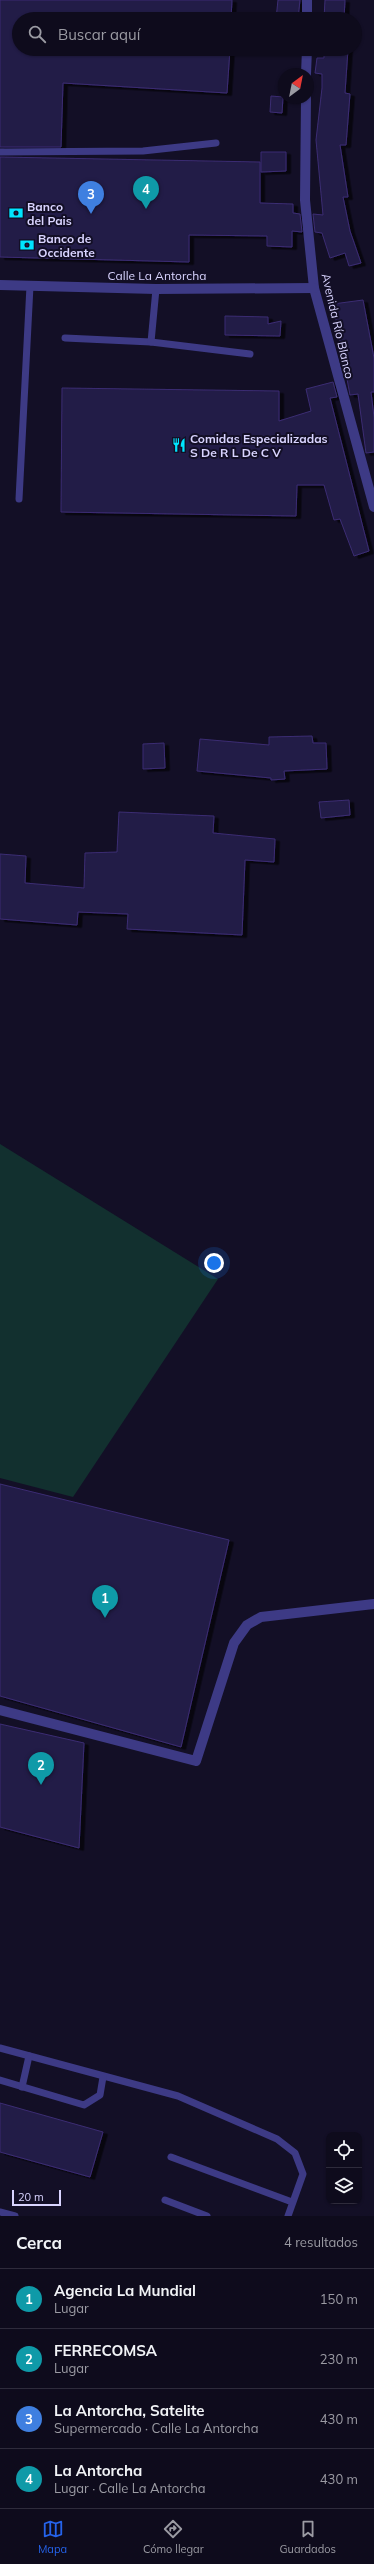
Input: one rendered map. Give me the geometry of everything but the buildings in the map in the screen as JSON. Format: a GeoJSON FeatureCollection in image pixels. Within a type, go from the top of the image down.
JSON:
{"type":"FeatureCollection","features":[{"type":"Feature","properties":{"kind":"street"},"geometry":{"type":"LineString","coordinates":[[307,0],[307,12]]}},
{"type":"Feature","properties":{"kind":"street"},"geometry":{"type":"LineString","coordinates":[[306,68],[307,56]]}},
{"type":"Feature","properties":{"kind":"street","name":"Avenida Río Blanco"},"geometry":{"type":"LineString","coordinates":[[306,104],[305,200],[314,288],[374,507]]}},
{"type":"Feature","properties":{"kind":"street","name":"Calle La Antorcha"},"geometry":{"type":"LineString","coordinates":[[0,285],[156,289],[314,288]]}},
{"type":"Feature","properties":{"kind":"street"},"geometry":{"type":"LineString","coordinates":[[0,1710],[196,1761],[234,1643],[247,1625],[261,1617],[374,1604]]}},
{"type":"Feature","properties":{"kind":"lane"},"geometry":{"type":"LineString","coordinates":[[0,152],[143,151],[216,143]]}},
{"type":"Feature","properties":{"kind":"lane"},"geometry":{"type":"LineString","coordinates":[[19,499],[30,286]]}},
{"type":"Feature","properties":{"kind":"lane"},"geometry":{"type":"LineString","coordinates":[[151,342],[156,289]]}},
{"type":"Feature","properties":{"kind":"lane"},"geometry":{"type":"LineString","coordinates":[[65,338],[151,342],[250,354]]}},
{"type":"Feature","properties":{"kind":"lane"},"geometry":{"type":"LineString","coordinates":[[0,2048],[178,2096],[277,2139],[295,2153],[303,2174],[288,2216]]}},
{"type":"Feature","properties":{"kind":"lane"},"geometry":{"type":"LineString","coordinates":[[22,2087],[29,2056]]}},
{"type":"Feature","properties":{"kind":"lane"},"geometry":{"type":"LineString","coordinates":[[0,2080],[84,2105],[100,2095],[103,2077]]}},
{"type":"Feature","properties":{"kind":"lane"},"geometry":{"type":"LineString","coordinates":[[171,2157],[292,2202]]}},
{"type":"Feature","properties":{"kind":"lane"},"geometry":{"type":"LineString","coordinates":[[165,2200],[207,2216]]}},
{"type":"Feature","properties":{"kind":"lane"},"geometry":{"type":"LineString","coordinates":[[0,2212],[15,2216]]}},
{"type":"Feature","properties":{"kind":"green space"},"geometry":{"type":"Polygon","coordinates":[[[0,1144],[218,1279],[73,1497],[0,1478],[0,1144]]]}},
{"type":"Feature","properties":{"kind":"place","name":"La Antorcha"},"geometry":{"type":"Point","coordinates":[146,209]}},
{"type":"Feature","properties":{"kind":"place","name":"Banco del Pais"},"geometry":{"type":"Point","coordinates":[16,213]}},
{"type":"Feature","properties":{"kind":"place","name":"La Antorcha, Satelite"},"geometry":{"type":"Point","coordinates":[91,214]}},
{"type":"Feature","properties":{"kind":"place","name":"Banco de Occidente"},"geometry":{"type":"Point","coordinates":[27,245]}},
{"type":"Feature","properties":{"kind":"place","name":"Comidas Especializadas S De R L De C V"},"geometry":{"type":"Point","coordinates":[179,445]}},
{"type":"Feature","properties":{"kind":"place","name":"Agencia La Mundial"},"geometry":{"type":"Point","coordinates":[105,1618]}},
{"type":"Feature","properties":{"kind":"place","name":"FERRECOMSA"},"geometry":{"type":"Point","coordinates":[41,1785]}}]}
